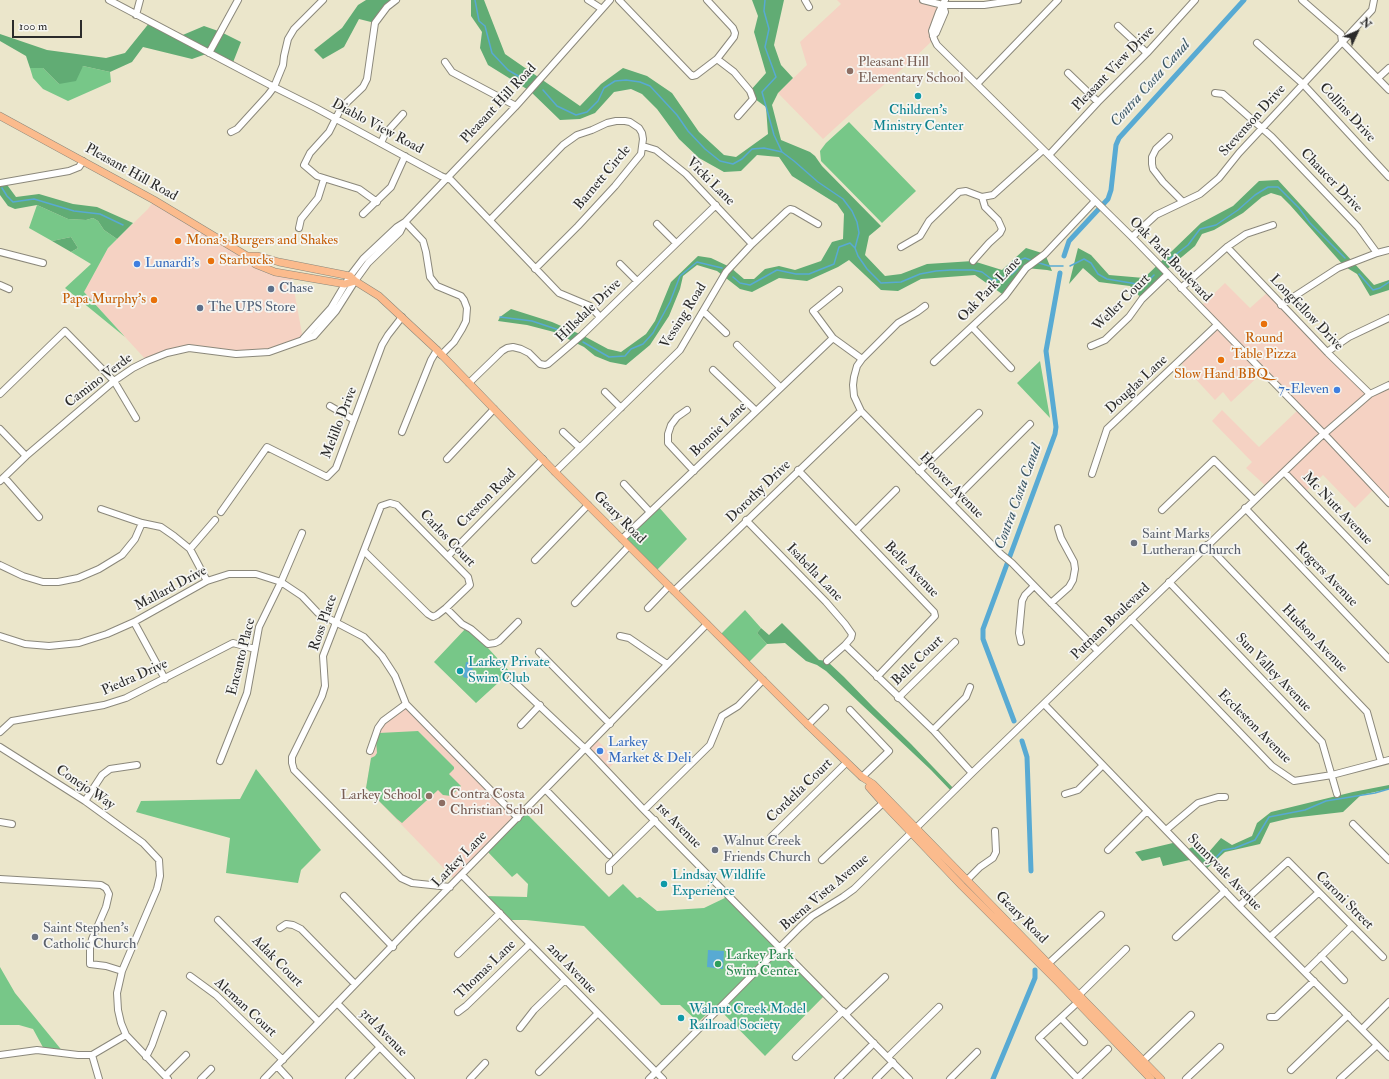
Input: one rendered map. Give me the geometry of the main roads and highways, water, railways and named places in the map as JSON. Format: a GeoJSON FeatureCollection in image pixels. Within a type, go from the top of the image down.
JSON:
{"type":"FeatureCollection","features":[{"type":"Feature","properties":{"kind":"main road","name":"Pleasant Hill Road"},"geometry":{"type":"LineString","coordinates":[[0,116],[154,200],[247,256],[255,264],[275,272],[345,284],[353,278]]}},
{"type":"Feature","properties":{"kind":"main road","name":"Pleasant Hill Road"},"geometry":{"type":"LineString","coordinates":[[247,256],[258,256],[279,262],[305,266]]}},
{"type":"Feature","properties":{"kind":"main road","name":"Geary Road"},"geometry":{"type":"LineString","coordinates":[[305,266],[353,278],[379,296],[402,317],[846,763],[862,777],[873,784],[914,831],[1017,942],[1078,998],[1161,1079]]}},
{"type":"Feature","properties":{"kind":"main road","name":"Geary Road"},"geometry":{"type":"LineString","coordinates":[[862,777],[883,803],[967,880],[1048,964],[1151,1079]]}},
{"type":"Feature","properties":{"kind":"main road"},"geometry":{"type":"LineString","coordinates":[[1138,1066],[1143,1061]]}},
{"type":"Feature","properties":{"kind":"water"},"geometry":{"type":"Polygon","coordinates":[[[466,662],[474,663],[470,679],[463,677],[466,662]]]}},
{"type":"Feature","properties":{"kind":"water"},"geometry":{"type":"Polygon","coordinates":[[[708,950],[724,951],[723,969],[707,967],[708,950]]]}},
{"type":"Feature","properties":{"kind":"waterway"},"geometry":{"type":"LineString","coordinates":[[475,0],[479,21],[485,26],[492,53],[508,70],[525,80]]}},
{"type":"Feature","properties":{"kind":"waterway"},"geometry":{"type":"LineString","coordinates":[[765,0],[764,11],[769,29],[765,47],[776,77],[762,92],[774,135],[782,152]]}},
{"type":"Feature","properties":{"kind":"waterway","name":"Contra Costa Canal"},"geometry":{"type":"LineString","coordinates":[[1064,256],[1069,241],[1108,199],[1111,190],[1116,145],[1119,138],[1244,0]]}},
{"type":"Feature","properties":{"kind":"waterway"},"geometry":{"type":"LineString","coordinates":[[543,90],[557,106],[576,115],[587,112],[598,101],[604,88],[615,81],[626,80],[640,82],[650,86],[677,115],[688,131],[705,149],[720,161],[733,164],[742,159],[752,149],[764,148],[782,152],[818,182],[843,199],[852,211],[857,222],[859,233],[855,248],[858,256],[867,269],[881,283],[901,282],[920,274],[951,270],[973,270],[982,272],[994,281],[1012,274],[1017,269],[1018,261],[1025,258],[1033,261]]}},
{"type":"Feature","properties":{"kind":"waterway"},"geometry":{"type":"LineString","coordinates":[[1170,259],[1188,245],[1200,229],[1216,225],[1238,210],[1255,195],[1268,187],[1278,187],[1299,208],[1310,223],[1345,258]]}},
{"type":"Feature","properties":{"kind":"waterway"},"geometry":{"type":"LineString","coordinates":[[2,188],[13,202],[34,199],[74,211],[100,214],[123,225]]}},
{"type":"Feature","properties":{"kind":"waterway"},"geometry":{"type":"LineString","coordinates":[[733,277],[740,283],[750,285],[777,270],[796,274],[809,274],[834,264],[839,247],[850,243],[855,248]]}},
{"type":"Feature","properties":{"kind":"waterway"},"geometry":{"type":"LineString","coordinates":[[1070,266],[1084,259],[1091,263],[1098,274],[1107,279],[1137,284],[1146,283],[1154,275]]}},
{"type":"Feature","properties":{"kind":"waterway"},"geometry":{"type":"LineString","coordinates":[[583,342],[609,357],[625,356],[631,349],[643,344],[653,333],[670,302],[680,276],[697,262],[722,268]]}},
{"type":"Feature","properties":{"kind":"waterway"},"geometry":{"type":"LineString","coordinates":[[1036,262],[1049,266],[1063,266]]}},
{"type":"Feature","properties":{"kind":"waterway","name":"Contra Costa Canal"},"geometry":{"type":"LineString","coordinates":[[1014,721],[983,639],[983,629],[1055,434],[1056,427],[1046,351],[1060,273]]}},
{"type":"Feature","properties":{"kind":"waterway"},"geometry":{"type":"LineString","coordinates":[[1359,274],[1373,290],[1380,288],[1389,282]]}},
{"type":"Feature","properties":{"kind":"waterway"},"geometry":{"type":"LineString","coordinates":[[500,317],[532,321],[570,335]]}},
{"type":"Feature","properties":{"kind":"waterway","name":"Contra Costa Canal"},"geometry":{"type":"LineString","coordinates":[[1022,741],[1027,757],[1031,871]]}},
{"type":"Feature","properties":{"kind":"waterway"},"geometry":{"type":"LineString","coordinates":[[1212,862],[1223,850],[1235,848],[1255,840],[1269,817],[1305,810],[1326,801],[1375,793],[1389,789]]}},
{"type":"Feature","properties":{"kind":"waterway","name":"Contra Costa Canal"},"geometry":{"type":"LineString","coordinates":[[993,1079],[1035,978],[1035,970]]}},
{"type":"Feature","properties":{"kind":"place","name":"Pleasant Hill Elementary School"},"geometry":{"type":"Point","coordinates":[850,71]}},
{"type":"Feature","properties":{"kind":"place","name":"Children's Ministry Center"},"geometry":{"type":"Point","coordinates":[918,96]}},
{"type":"Feature","properties":{"kind":"place","name":"Mona's Burgers and Shakes"},"geometry":{"type":"Point","coordinates":[178,241]}},
{"type":"Feature","properties":{"kind":"place","name":"Starbucks"},"geometry":{"type":"Point","coordinates":[211,261]}},
{"type":"Feature","properties":{"kind":"place","name":"Lunardi's"},"geometry":{"type":"Point","coordinates":[137,264]}},
{"type":"Feature","properties":{"kind":"place","name":"Chase"},"geometry":{"type":"Point","coordinates":[271,289]}},
{"type":"Feature","properties":{"kind":"place","name":"Papa Murphy's"},"geometry":{"type":"Point","coordinates":[154,300]}},
{"type":"Feature","properties":{"kind":"place","name":"The UPS Store"},"geometry":{"type":"Point","coordinates":[200,308]}},
{"type":"Feature","properties":{"kind":"place","name":"Round Table Pizza"},"geometry":{"type":"Point","coordinates":[1264,324]}},
{"type":"Feature","properties":{"kind":"place","name":"Slow Hand BBQ"},"geometry":{"type":"Point","coordinates":[1221,360]}},
{"type":"Feature","properties":{"kind":"place","name":"7-Eleven"},"geometry":{"type":"Point","coordinates":[1337,390]}},
{"type":"Feature","properties":{"kind":"place","name":"Saint Marks Lutheran Church"},"geometry":{"type":"Point","coordinates":[1134,543]}},
{"type":"Feature","properties":{"kind":"place","name":"Larkey Private Swim Club"},"geometry":{"type":"Point","coordinates":[460,671]}},
{"type":"Feature","properties":{"kind":"place","name":"Larkey Market & Deli"},"geometry":{"type":"Point","coordinates":[600,751]}},
{"type":"Feature","properties":{"kind":"place","name":"Larkey School"},"geometry":{"type":"Point","coordinates":[429,796]}},
{"type":"Feature","properties":{"kind":"place","name":"Contra Costa Christian School"},"geometry":{"type":"Point","coordinates":[442,803]}},
{"type":"Feature","properties":{"kind":"place","name":"Walnut Creek Friends Church"},"geometry":{"type":"Point","coordinates":[715,850]}},
{"type":"Feature","properties":{"kind":"place","name":"Lindsay Wildlife Experience"},"geometry":{"type":"Point","coordinates":[664,884]}},
{"type":"Feature","properties":{"kind":"place","name":"Saint Stephen's Catholic Church"},"geometry":{"type":"Point","coordinates":[35,937]}},
{"type":"Feature","properties":{"kind":"place","name":"Larkey Park Swim Center"},"geometry":{"type":"Point","coordinates":[718,964]}},
{"type":"Feature","properties":{"kind":"place","name":"Walnut Creek Model Railroad Society"},"geometry":{"type":"Point","coordinates":[681,1018]}}]}
